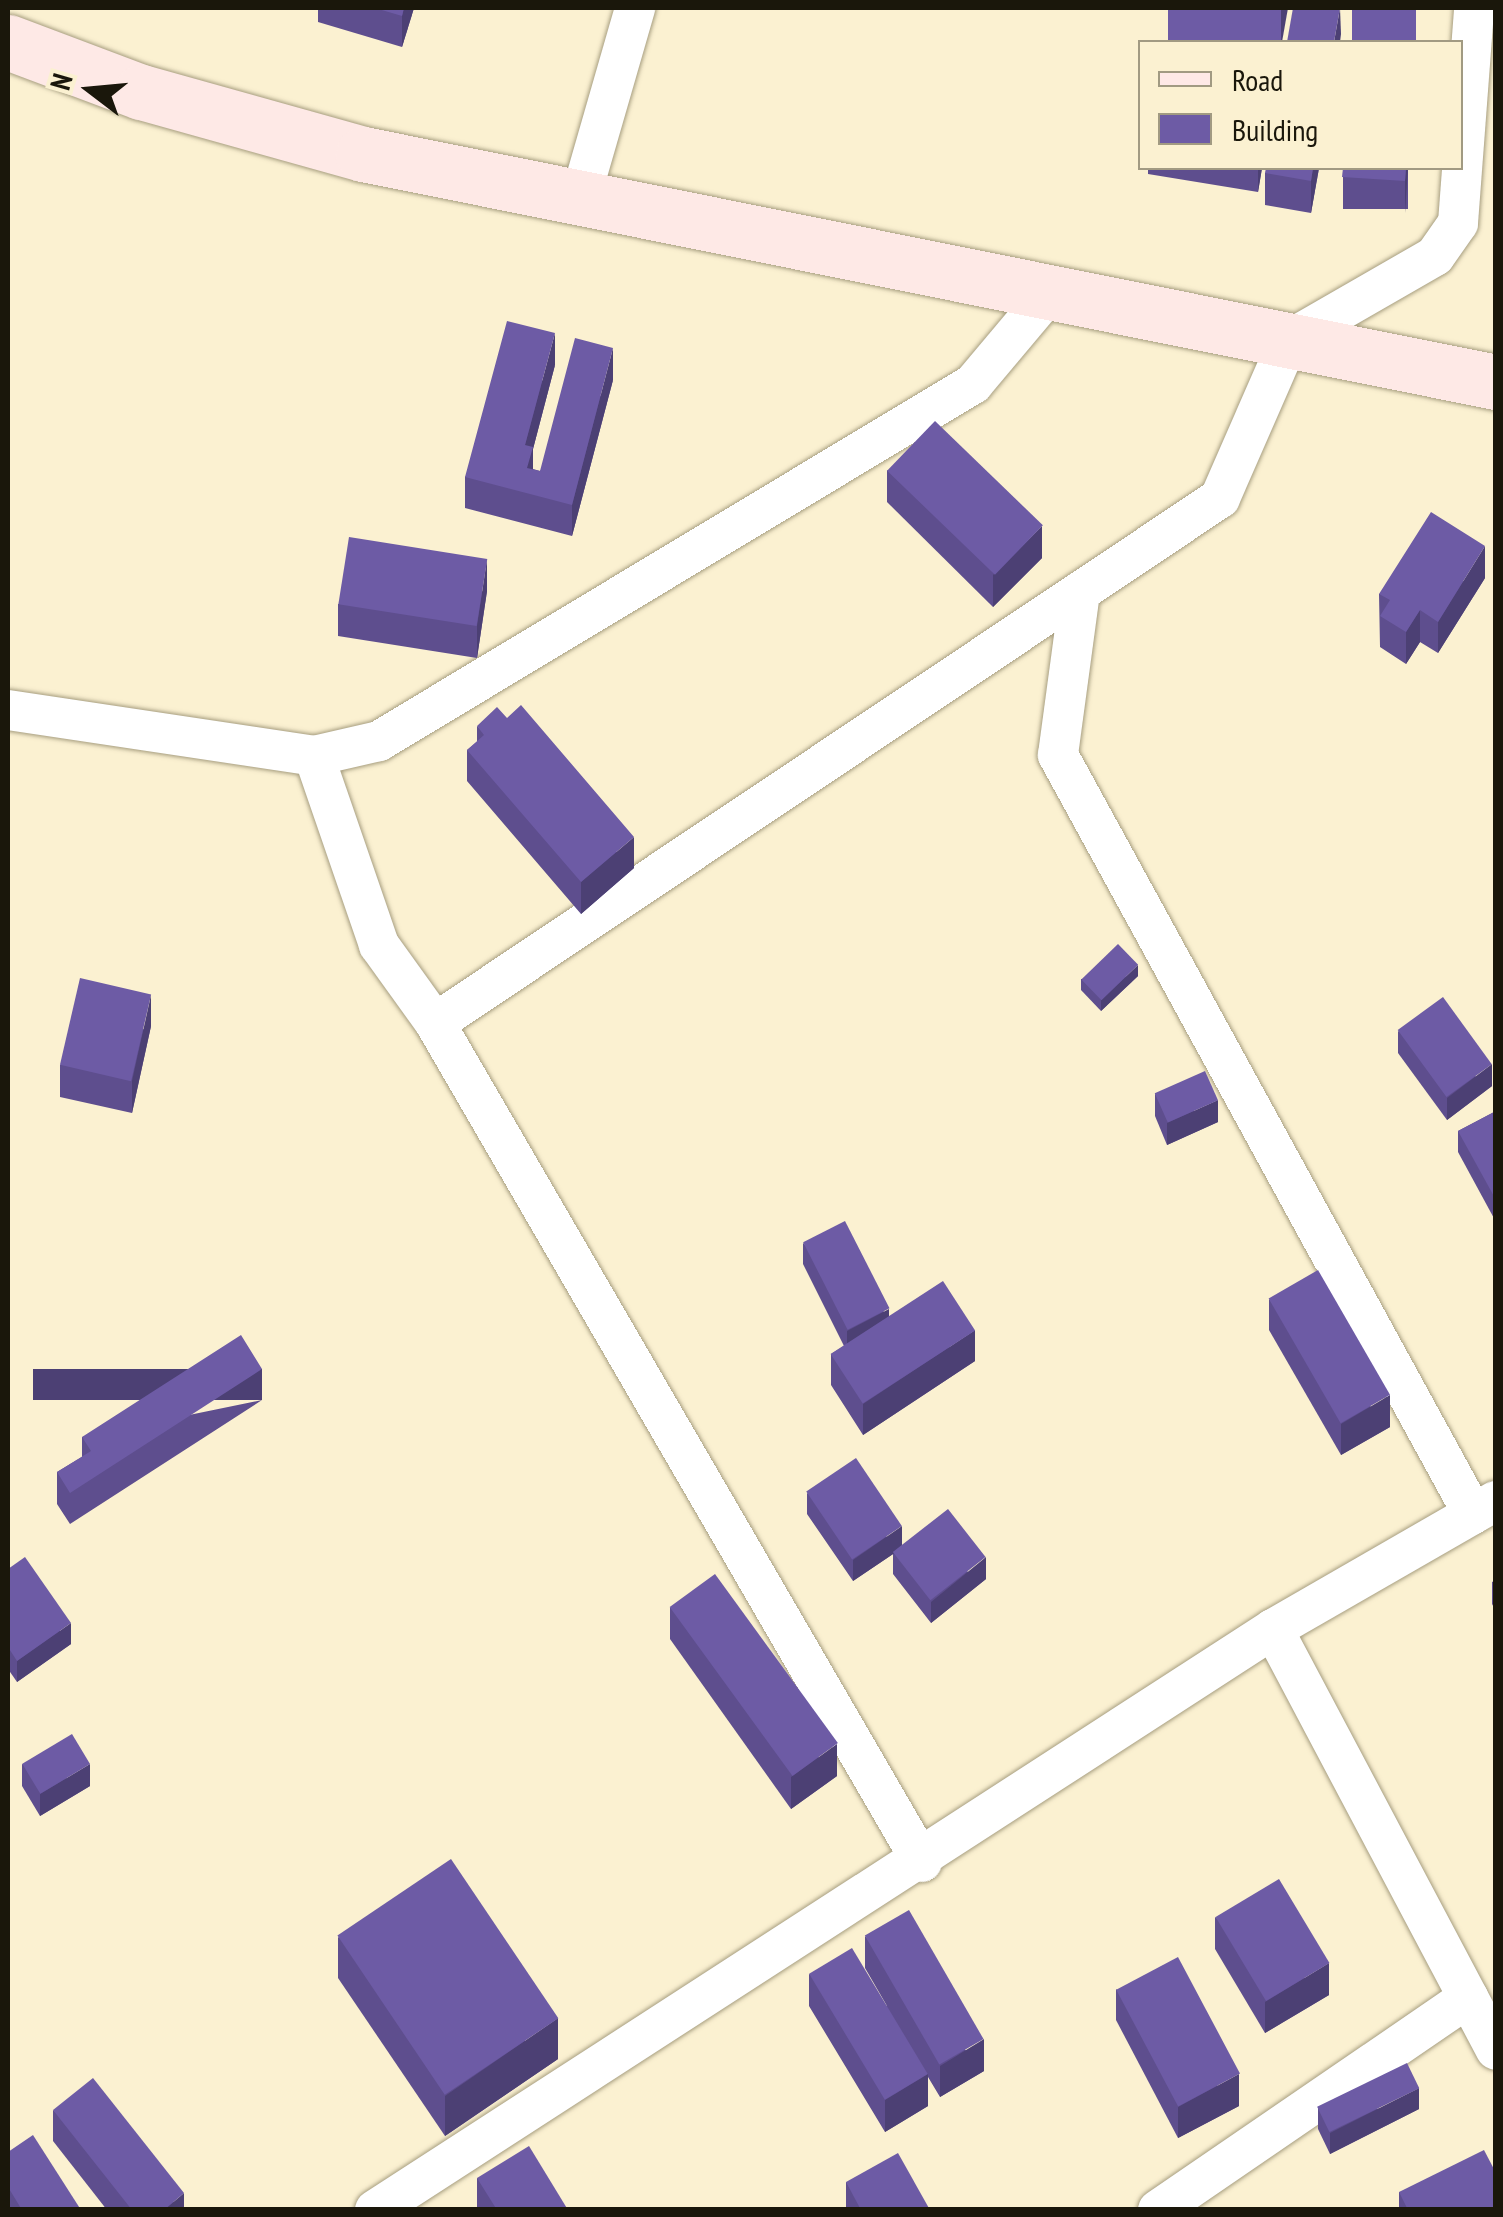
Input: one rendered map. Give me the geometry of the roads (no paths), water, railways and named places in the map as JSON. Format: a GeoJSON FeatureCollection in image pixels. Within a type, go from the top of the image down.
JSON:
{"type":"FeatureCollection","features":[{"type":"Feature","properties":{"kind":"street"},"geometry":{"type":"LineString","coordinates":[[580,199],[635,8]]}},
{"type":"Feature","properties":{"kind":"street"},"geometry":{"type":"LineString","coordinates":[[1463,156],[1474,8]]}},
{"type":"Feature","properties":{"kind":"street"},"geometry":{"type":"LineString","coordinates":[[8,42],[142,92],[345,149],[1048,295],[1496,382]]}},
{"type":"Feature","properties":{"kind":"street"},"geometry":{"type":"LineString","coordinates":[[435,1022],[1220,498],[1289,340],[1436,256],[1458,223],[1462,170]]}},
{"type":"Feature","properties":{"kind":"street"},"geometry":{"type":"LineString","coordinates":[[8,710],[314,756],[380,742],[973,384],[1048,295]]}},
{"type":"Feature","properties":{"kind":"street"},"geometry":{"type":"LineString","coordinates":[[375,2210],[922,1862],[1273,1629],[1484,1508],[1058,756],[1080,592]]}},
{"type":"Feature","properties":{"kind":"street"},"geometry":{"type":"LineString","coordinates":[[314,756],[380,945],[435,1022],[922,1862]]}},
{"type":"Feature","properties":{"kind":"street"},"geometry":{"type":"LineString","coordinates":[[1273,1629],[1496,2050]]}},
{"type":"Feature","properties":{"kind":"street"},"geometry":{"type":"LineString","coordinates":[[1158,2210],[1468,1998]]}}]}
